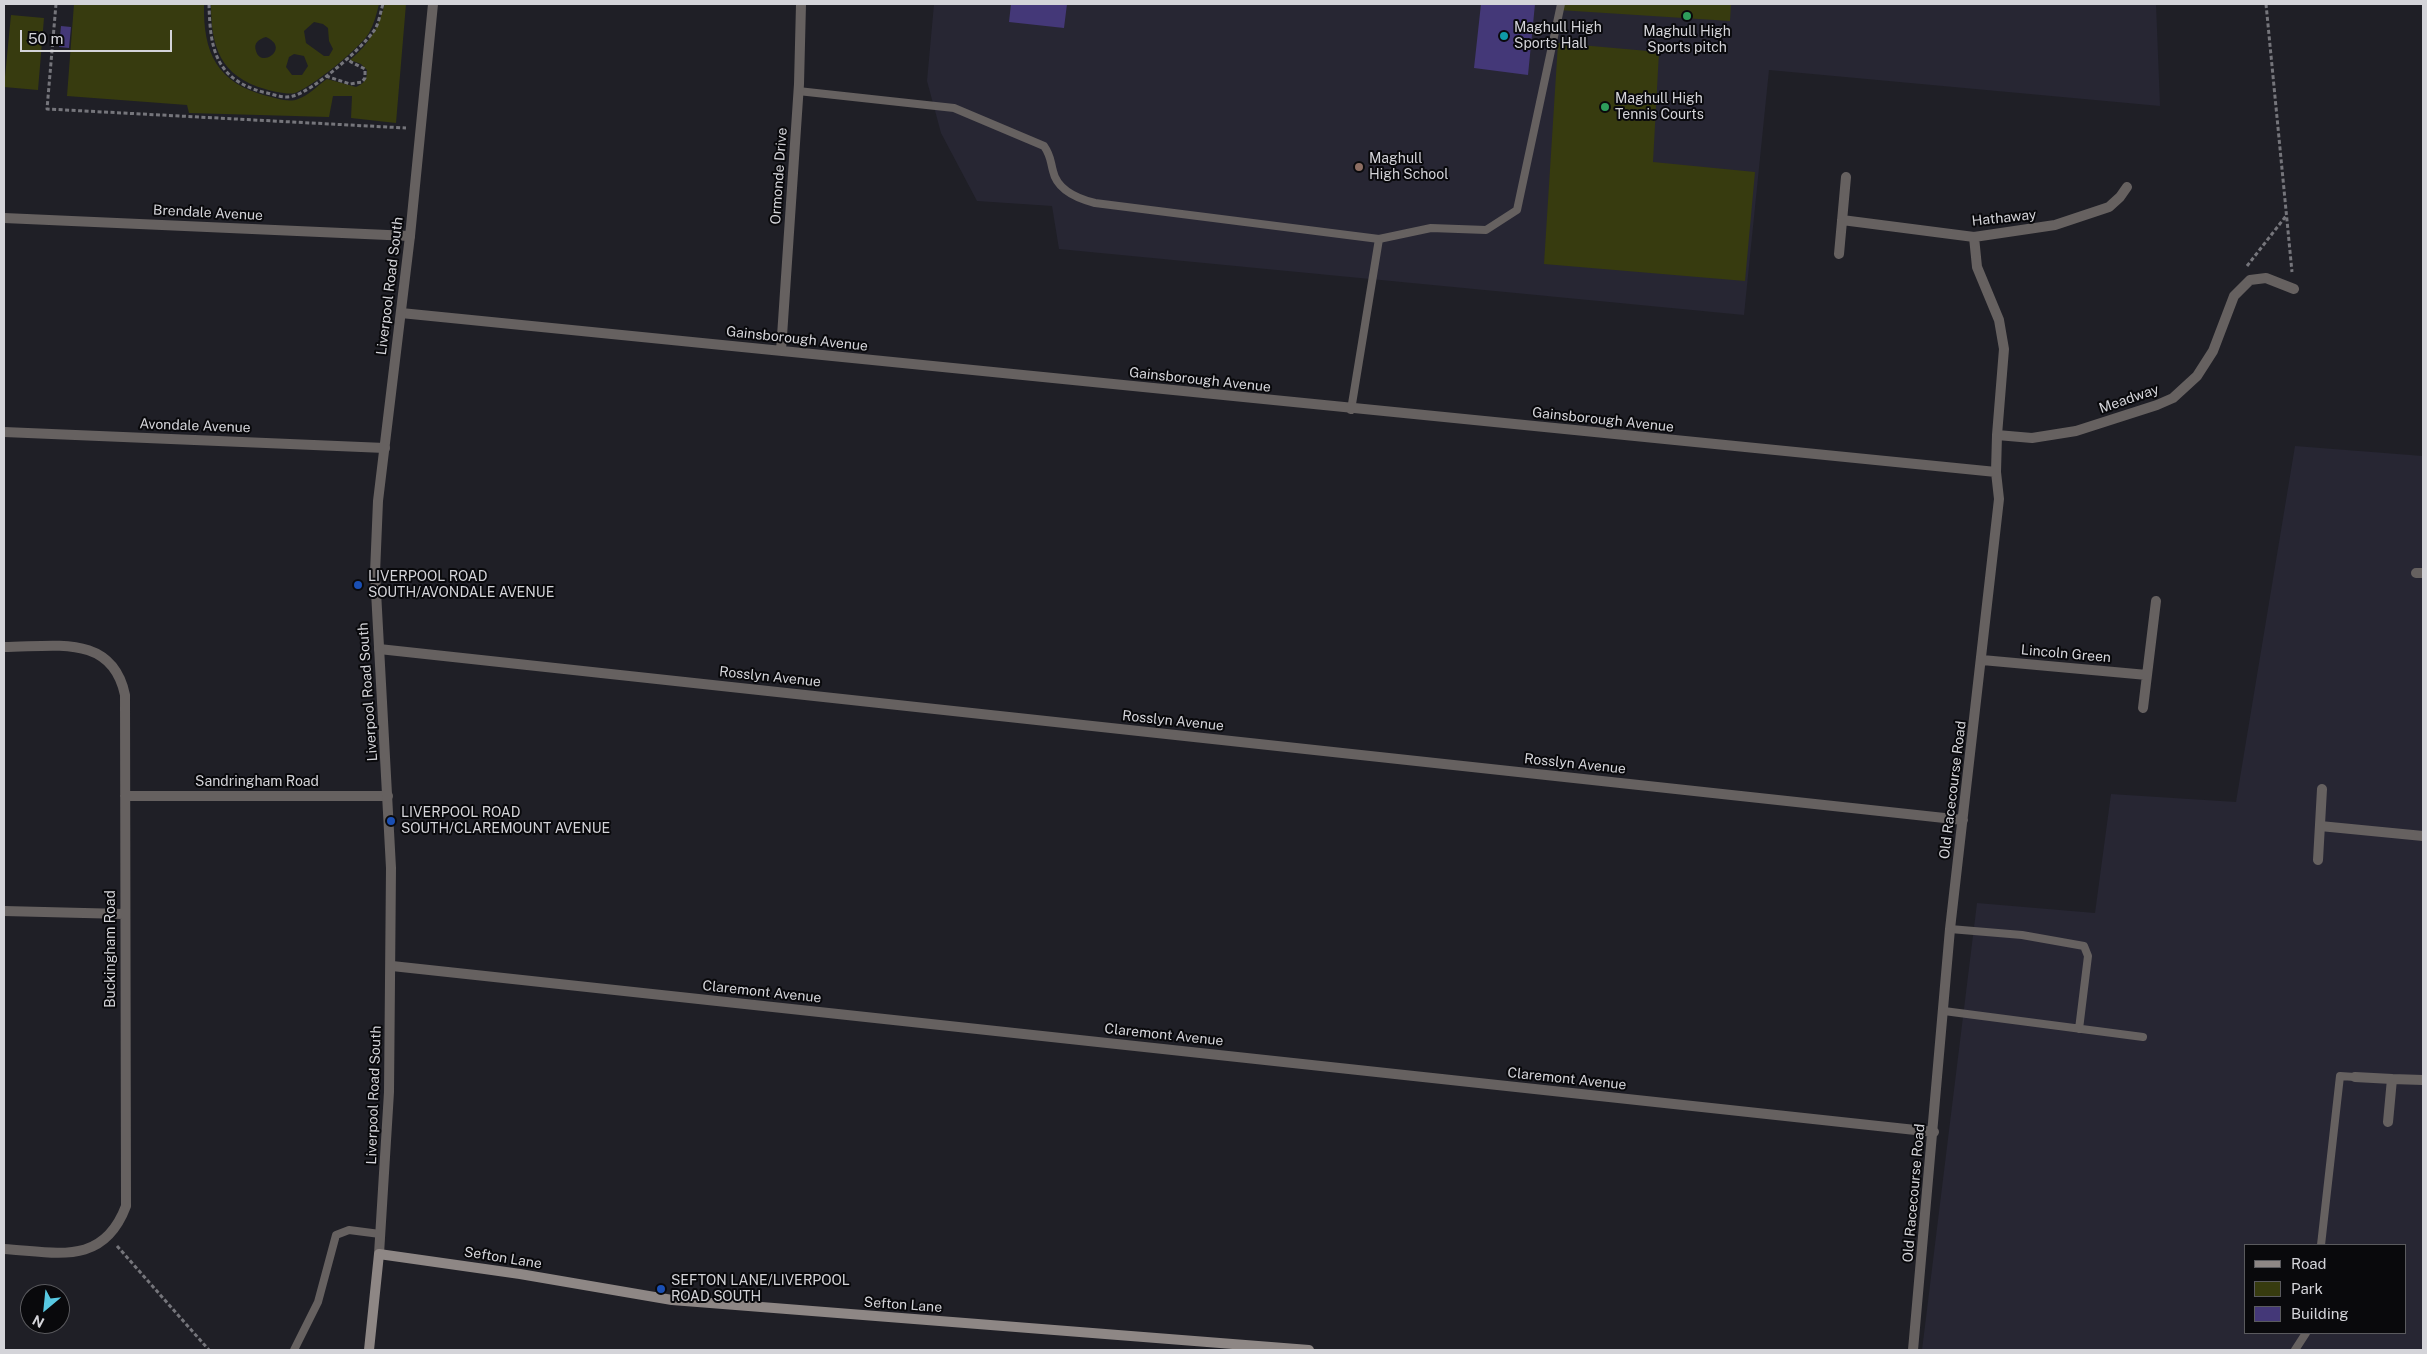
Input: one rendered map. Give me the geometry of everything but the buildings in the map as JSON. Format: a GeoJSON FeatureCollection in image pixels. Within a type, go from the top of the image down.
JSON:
{"type":"FeatureCollection","features":[{"type":"Feature","properties":{"kind":"main road","name":"Liverpool Road South"},"geometry":{"type":"LineString","coordinates":[[369,1350],[379,1254]]}},
{"type":"Feature","properties":{"kind":"main road","name":"Sefton Lane"},"geometry":{"type":"LineString","coordinates":[[379,1254],[682,1301],[1309,1350]]}},
{"type":"Feature","properties":{"kind":"street","name":"Liverpool Road South"},"geometry":{"type":"LineString","coordinates":[[379,1254],[389,1110],[392,966],[388,796],[375,573],[378,501],[422,129],[433,4]]}},
{"type":"Feature","properties":{"kind":"street","name":"Ormonde Drive"},"geometry":{"type":"LineString","coordinates":[[781,351],[798,91],[801,4]]}},
{"type":"Feature","properties":{"kind":"street"},"geometry":{"type":"LineString","coordinates":[[1839,254],[1846,177]]}},
{"type":"Feature","properties":{"kind":"street","name":"Hathaway"},"geometry":{"type":"LineString","coordinates":[[1842,220],[1974,237],[2055,225],[2109,207],[2120,197],[2126,187]]}},
{"type":"Feature","properties":{"kind":"street","name":"Brendale Avenue"},"geometry":{"type":"LineString","coordinates":[[4,218],[410,236]]}},
{"type":"Feature","properties":{"kind":"street","name":"Old Racecourse Road"},"geometry":{"type":"LineString","coordinates":[[1914,1350],[1950,929],[1982,660],[1998,499],[1996,472],[1997,435],[2004,350],[2003,334],[1977,267],[1974,237]]}},
{"type":"Feature","properties":{"kind":"street","name":"Meadway"},"geometry":{"type":"LineString","coordinates":[[1997,435],[2032,438],[2076,431],[2173,398],[2197,376],[2213,351],[2234,296],[2250,280],[2266,278],[2294,289]]}},
{"type":"Feature","properties":{"kind":"street","name":"Gainsborough Avenue"},"geometry":{"type":"LineString","coordinates":[[401,314],[1351,410],[1996,472]]}},
{"type":"Feature","properties":{"kind":"street","name":"Avondale Avenue"},"geometry":{"type":"LineString","coordinates":[[4,432],[385,448]]}},
{"type":"Feature","properties":{"kind":"street"},"geometry":{"type":"LineString","coordinates":[[2143,708],[2156,601]]}},
{"type":"Feature","properties":{"kind":"street","name":"Buckingham Road"},"geometry":{"type":"LineString","coordinates":[[4,647],[79,648],[97,653],[113,665],[121,678],[125,695],[126,1206],[119,1225],[108,1236],[94,1247],[77,1253],[4,1249]]}},
{"type":"Feature","properties":{"kind":"street","name":"Rosslyn Avenue"},"geometry":{"type":"LineString","coordinates":[[379,649],[1963,820]]}},
{"type":"Feature","properties":{"kind":"street","name":"Lincoln Green"},"geometry":{"type":"LineString","coordinates":[[1982,660],[2147,675]]}},
{"type":"Feature","properties":{"kind":"street"},"geometry":{"type":"LineString","coordinates":[[2318,860],[2322,789]]}},
{"type":"Feature","properties":{"kind":"street","name":"Sandringham Road"},"geometry":{"type":"LineString","coordinates":[[125,796],[388,796]]}},
{"type":"Feature","properties":{"kind":"street"},"geometry":{"type":"LineString","coordinates":[[2320,826],[2423,836]]}},
{"type":"Feature","properties":{"kind":"street"},"geometry":{"type":"LineString","coordinates":[[4,911],[124,914]]}},
{"type":"Feature","properties":{"kind":"street","name":"Claremont Avenue"},"geometry":{"type":"LineString","coordinates":[[392,966],[1934,1132]]}},
{"type":"Feature","properties":{"kind":"street"},"geometry":{"type":"LineString","coordinates":[[2355,1077],[2423,1080]]}},
{"type":"Feature","properties":{"kind":"street"},"geometry":{"type":"LineString","coordinates":[[2388,1122],[2392,1079]]}},
{"type":"Feature","properties":{"kind":"lane"},"geometry":{"type":"LineString","coordinates":[[798,91],[954,108],[1044,146],[1052,157],[1053,173],[1060,185],[1072,195],[1095,203],[1379,239],[1431,228],[1486,230],[1518,210],[1561,4]]}},
{"type":"Feature","properties":{"kind":"lane"},"geometry":{"type":"LineString","coordinates":[[1351,410],[1355,376],[1379,239]]}},
{"type":"Feature","properties":{"kind":"lane"},"geometry":{"type":"LineString","coordinates":[[1950,929],[2022,935],[2084,946],[2088,956],[2078,1029]]}},
{"type":"Feature","properties":{"kind":"lane"},"geometry":{"type":"LineString","coordinates":[[1944,1011],[2143,1037]]}},
{"type":"Feature","properties":{"kind":"lane"},"geometry":{"type":"LineString","coordinates":[[2320,1244],[2340,1076],[2355,1077]]}},
{"type":"Feature","properties":{"kind":"lane"},"geometry":{"type":"LineString","coordinates":[[294,1350],[318,1302],[336,1235],[349,1230],[380,1234]]}},
{"type":"Feature","properties":{"kind":"lane"},"geometry":{"type":"LineString","coordinates":[[2295,1350],[2305,1334]]}},
{"type":"Feature","properties":{"kind":"path"},"geometry":{"type":"LineString","coordinates":[[56,4],[47,110],[422,129]]}},
{"type":"Feature","properties":{"kind":"path"},"geometry":{"type":"LineString","coordinates":[[209,4],[210,39],[220,64],[234,78],[248,88],[285,97],[295,96],[326,76],[347,58],[374,31],[384,4]]}},
{"type":"Feature","properties":{"kind":"path"},"geometry":{"type":"LineString","coordinates":[[2266,4],[2294,289]]}},
{"type":"Feature","properties":{"kind":"path"},"geometry":{"type":"LineString","coordinates":[[326,76],[350,84],[362,82],[365,78],[365,69],[350,62],[347,58]]}},
{"type":"Feature","properties":{"kind":"path"},"geometry":{"type":"LineString","coordinates":[[2245,272],[2248,264],[2287,215]]}},
{"type":"Feature","properties":{"kind":"path"},"geometry":{"type":"LineString","coordinates":[[108,1236],[209,1350]]}},
{"type":"Feature","properties":{"kind":"shaded area","name":"Maghull High School"},"geometry":{"type":"Polygon","coordinates":[[[934,4],[2156,4],[2160,106],[1769,70],[1744,315],[1059,249],[1052,206],[977,201],[941,133],[927,81],[934,4]]]}},
{"type":"Feature","properties":{"kind":"shaded area"},"geometry":{"type":"Polygon","coordinates":[[[2295,446],[2423,456],[2423,1350],[1922,1350],[1977,903],[2095,913],[2111,794],[2236,802],[2295,446]]]}},
{"type":"Feature","properties":{"kind":"green space"},"geometry":{"type":"Polygon","coordinates":[[[74,4],[204,4],[206,37],[210,51],[216,64],[225,74],[236,83],[250,90],[278,99],[291,100],[305,95],[327,79],[356,87],[362,84],[366,78],[367,70],[361,64],[350,60],[372,35],[385,4],[406,4],[396,123],[351,118],[352,96],[333,96],[329,117],[189,113],[187,105],[67,96],[74,4]]]}},
{"type":"Feature","properties":{"kind":"green space"},"geometry":{"type":"Polygon","coordinates":[[[211,4],[379,4],[372,26],[364,40],[335,66],[295,93],[265,89],[250,83],[228,68],[216,46],[211,19],[211,4]],[[314,22],[304,31],[306,43],[324,56],[329,56],[333,49],[329,41],[328,28],[323,24],[314,22]],[[266,37],[259,40],[255,48],[259,56],[263,58],[272,55],[276,46],[273,41],[266,37]],[[294,54],[289,57],[286,67],[292,75],[302,75],[308,66],[304,56],[294,54]]]}},
{"type":"Feature","properties":{"kind":"green space","name":"Maghull High Sports pitch"},"geometry":{"type":"Polygon","coordinates":[[[1560,4],[1731,4],[1730,21],[1559,10],[1560,4]]]}},
{"type":"Feature","properties":{"kind":"green space"},"geometry":{"type":"Polygon","coordinates":[[[11,15],[44,18],[38,90],[4,87],[11,15]]]}},
{"type":"Feature","properties":{"kind":"green space","name":"Maghull High Tennis Courts"},"geometry":{"type":"Polygon","coordinates":[[[1558,43],[1659,52],[1653,162],[1755,172],[1745,281],[1544,264],[1558,43]]]}},
{"type":"Feature","properties":{"kind":"place","name":"Maghull High Sports pitch"},"geometry":{"type":"Point","coordinates":[1687,16]}},
{"type":"Feature","properties":{"kind":"place","name":"Maghull High Sports Hall"},"geometry":{"type":"Point","coordinates":[1504,36]}},
{"type":"Feature","properties":{"kind":"place","name":"Maghull High Tennis Courts"},"geometry":{"type":"Point","coordinates":[1605,107]}},
{"type":"Feature","properties":{"kind":"place","name":"Maghull High School"},"geometry":{"type":"Point","coordinates":[1359,167]}},
{"type":"Feature","properties":{"kind":"place","name":"LIVERPOOL ROAD SOUTH/AVONDALE AVENUE"},"geometry":{"type":"Point","coordinates":[358,585]}},
{"type":"Feature","properties":{"kind":"place","name":"LIVERPOOL ROAD SOUTH/CLAREMOUNT AVENUE"},"geometry":{"type":"Point","coordinates":[391,821]}},
{"type":"Feature","properties":{"kind":"place","name":"SEFTON LANE/LIVERPOOL ROAD SOUTH"},"geometry":{"type":"Point","coordinates":[661,1289]}}]}
